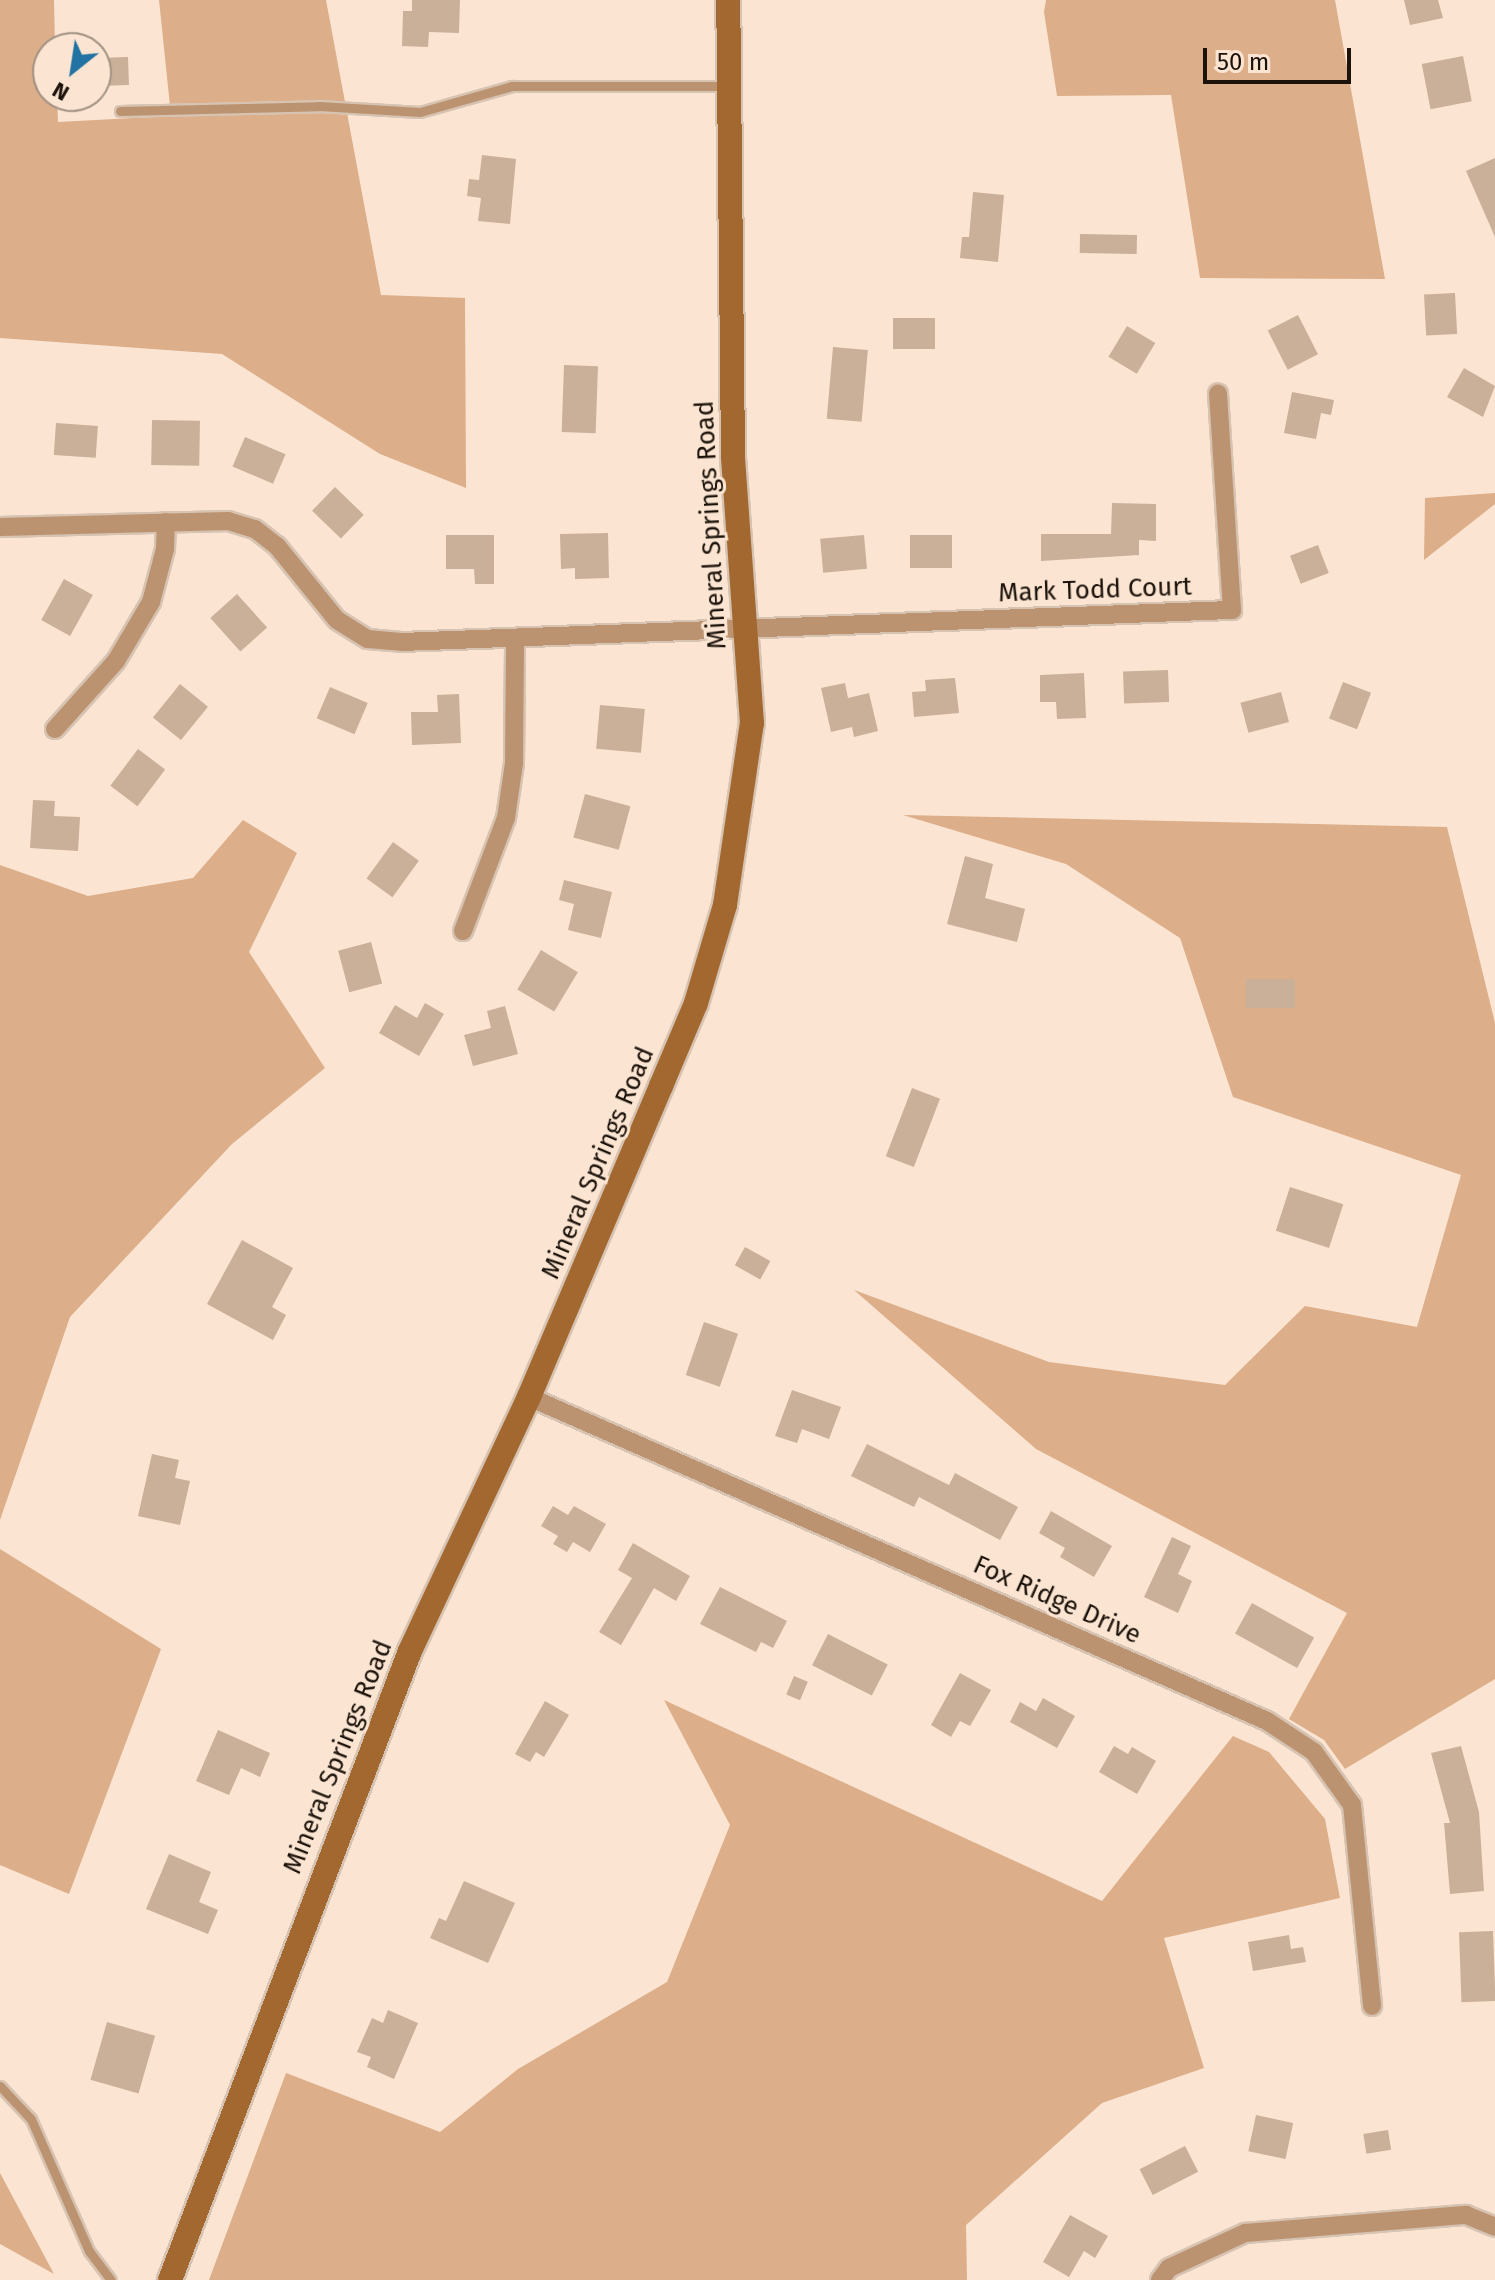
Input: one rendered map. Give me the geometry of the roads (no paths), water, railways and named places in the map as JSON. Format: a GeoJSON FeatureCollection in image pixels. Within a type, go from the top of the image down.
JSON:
{"type":"FeatureCollection","features":[{"type":"Feature","properties":{"kind":"street","name":"Mineral Springs Road"},"geometry":{"type":"LineString","coordinates":[[170,2280],[410,1651],[529,1397],[696,1003],[725,905],[752,723],[743,631],[733,457],[728,0]]}},
{"type":"Feature","properties":{"kind":"street","name":"Mark Todd Court"},"geometry":{"type":"LineString","coordinates":[[743,631],[1232,610],[1218,393]]}},
{"type":"Feature","properties":{"kind":"street"},"geometry":{"type":"LineString","coordinates":[[0,527],[228,521],[255,529],[277,546],[337,620],[368,639],[743,631]]}},
{"type":"Feature","properties":{"kind":"street"},"geometry":{"type":"LineString","coordinates":[[55,729],[116,661],[151,602],[165,549],[166,522]]}},
{"type":"Feature","properties":{"kind":"street"},"geometry":{"type":"LineString","coordinates":[[463,931],[506,818],[514,763],[515,638]]}},
{"type":"Feature","properties":{"kind":"street","name":"Fox Ridge Drive"},"geometry":{"type":"LineString","coordinates":[[529,1397],[1267,1721],[1314,1752],[1352,1805],[1372,2006]]}},
{"type":"Feature","properties":{"kind":"street"},"geometry":{"type":"LineString","coordinates":[[1160,2280],[1169,2268],[1245,2233],[1466,2215],[1495,2227]]}},
{"type":"Feature","properties":{"kind":"lane"},"geometry":{"type":"LineString","coordinates":[[120,111],[319,106],[420,112],[512,86],[730,86]]}},
{"type":"Feature","properties":{"kind":"lane"},"geometry":{"type":"LineString","coordinates":[[0,2086],[31,2119],[89,2251],[111,2280]]}}]}
